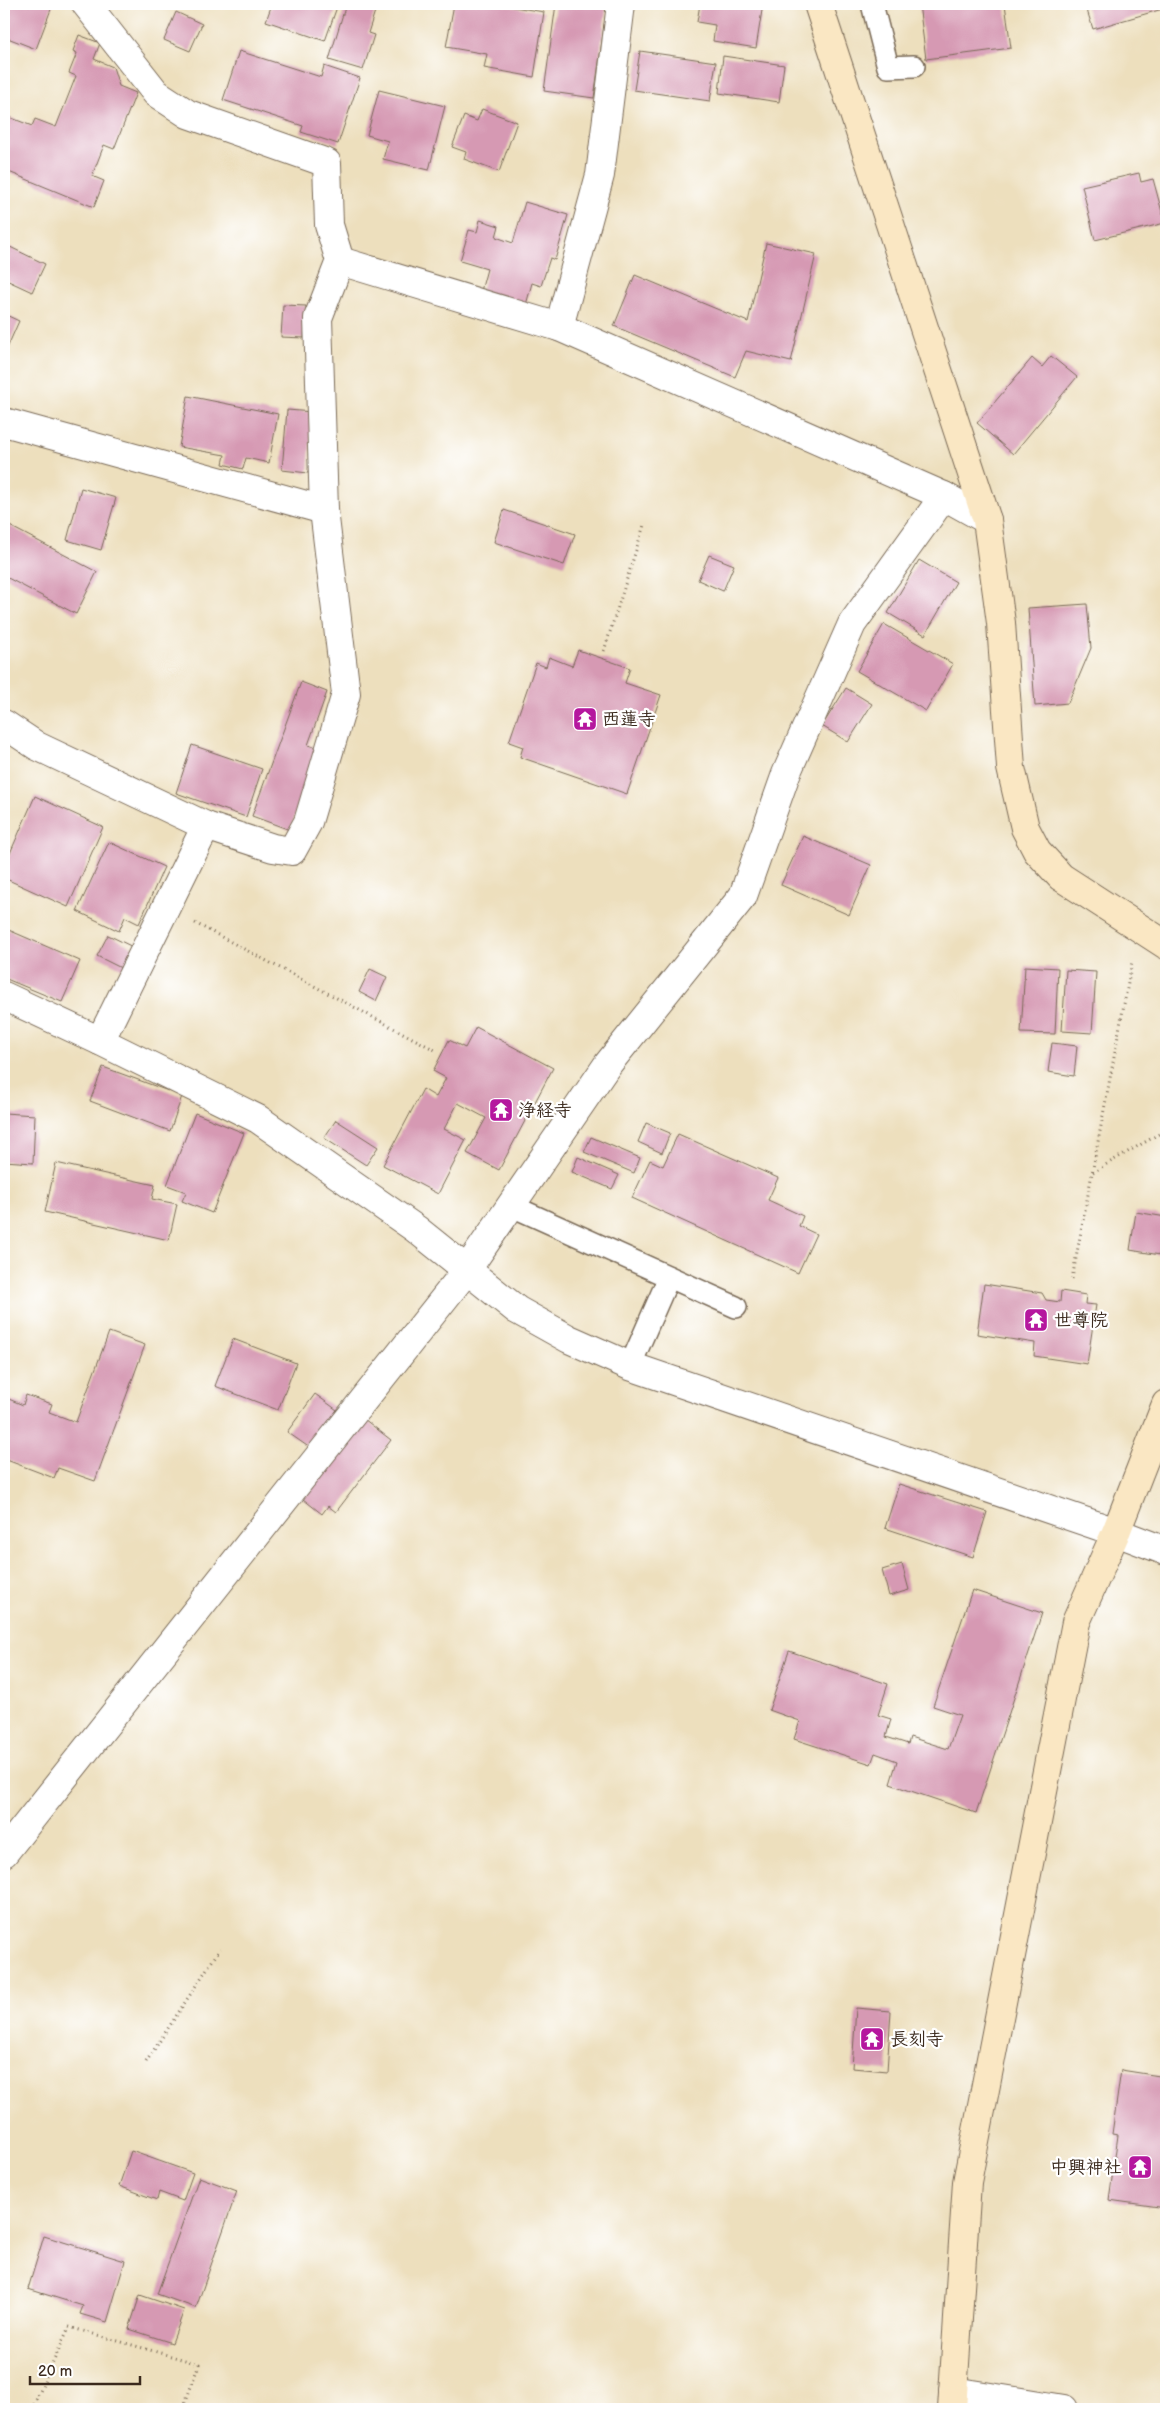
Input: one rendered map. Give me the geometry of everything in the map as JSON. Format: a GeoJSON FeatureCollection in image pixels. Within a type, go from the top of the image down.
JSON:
{"type":"FeatureCollection","features":[{"type":"Feature","properties":{"kind":"street"},"geometry":{"type":"LineString","coordinates":[[4,724],[37,746],[206,826],[273,848],[292,851],[308,822],[346,694],[324,510],[318,318],[340,261],[328,225],[327,163],[188,114],[156,93],[86,4]]}},
{"type":"Feature","properties":{"kind":"street"},"geometry":{"type":"LineString","coordinates":[[559,327],[600,175],[620,4]]}},
{"type":"Feature","properties":{"kind":"street"},"geometry":{"type":"LineString","coordinates":[[818,4],[988,520],[1000,623],[1011,768],[1024,828],[1037,851],[1061,877],[1166,945]]}},
{"type":"Feature","properties":{"kind":"street"},"geometry":{"type":"LineString","coordinates":[[340,261],[559,327],[944,496],[988,520]]}},
{"type":"Feature","properties":{"kind":"street"},"geometry":{"type":"LineString","coordinates":[[4,422],[31,432],[324,510]]}},
{"type":"Feature","properties":{"kind":"street"},"geometry":{"type":"LineString","coordinates":[[4,1853],[466,1272],[608,1064],[742,896],[786,774],[852,624],[944,496]]}},
{"type":"Feature","properties":{"kind":"street"},"geometry":{"type":"LineString","coordinates":[[100,1041],[206,826]]}},
{"type":"Feature","properties":{"kind":"street"},"geometry":{"type":"LineString","coordinates":[[4,996],[258,1119],[416,1229],[466,1272],[517,1310],[569,1339],[630,1366],[1116,1532],[1166,1552]]}},
{"type":"Feature","properties":{"kind":"street"},"geometry":{"type":"LineString","coordinates":[[1064,2409],[952,2400],[967,2182],[1076,1622],[1116,1532],[1166,1404]]}},
{"type":"Feature","properties":{"kind":"lane"},"geometry":{"type":"LineString","coordinates":[[872,4],[888,67],[914,66]]}},
{"type":"Feature","properties":{"kind":"lane"},"geometry":{"type":"LineString","coordinates":[[512,1206],[736,1307]]}},
{"type":"Feature","properties":{"kind":"lane"},"geometry":{"type":"LineString","coordinates":[[630,1366],[669,1277]]}},
{"type":"Feature","properties":{"kind":"path"},"geometry":{"type":"LineString","coordinates":[[604,651],[644,525]]}},
{"type":"Feature","properties":{"kind":"path"},"geometry":{"type":"LineString","coordinates":[[166,908],[435,1050]]}},
{"type":"Feature","properties":{"kind":"path"},"geometry":{"type":"LineString","coordinates":[[1072,1279],[1139,927]]}},
{"type":"Feature","properties":{"kind":"path"},"geometry":{"type":"LineString","coordinates":[[1092,1172],[1166,1130]]}},
{"type":"Feature","properties":{"kind":"path"},"geometry":{"type":"LineString","coordinates":[[146,2062],[220,1949]]}},
{"type":"Feature","properties":{"kind":"path"},"geometry":{"type":"LineString","coordinates":[[1165,2052],[1166,2046]]}},
{"type":"Feature","properties":{"kind":"path"},"geometry":{"type":"LineString","coordinates":[[32,2409],[69,2327],[199,2364],[183,2409]]}},
{"type":"Feature","properties":{"kind":"building"},"geometry":{"type":"Polygon","coordinates":[[[4,4],[53,4],[36,49],[5,37],[4,40],[4,4]]]}},
{"type":"Feature","properties":{"kind":"building"},"geometry":{"type":"Polygon","coordinates":[[[272,4],[338,4],[325,41],[266,21],[272,4]]]}},
{"type":"Feature","properties":{"kind":"building"},"geometry":{"type":"Polygon","coordinates":[[[346,4],[363,4],[376,8],[368,33],[374,35],[363,70],[329,60],[346,4]]]}},
{"type":"Feature","properties":{"kind":"building"},"geometry":{"type":"Polygon","coordinates":[[[454,4],[496,4],[544,12],[534,77],[484,68],[487,54],[446,47],[454,4]]]}},
{"type":"Feature","properties":{"kind":"building"},"geometry":{"type":"Polygon","coordinates":[[[556,4],[607,4],[594,98],[544,91],[556,4]]]}},
{"type":"Feature","properties":{"kind":"building"},"geometry":{"type":"Polygon","coordinates":[[[700,4],[763,4],[756,48],[713,41],[715,25],[697,22],[700,4]]]}},
{"type":"Feature","properties":{"kind":"building"},"geometry":{"type":"Polygon","coordinates":[[[919,4],[1005,4],[1011,48],[926,59],[919,4]]]}},
{"type":"Feature","properties":{"kind":"building"},"geometry":{"type":"Polygon","coordinates":[[[1085,4],[1166,4],[1166,8],[1093,29],[1085,4]]]}},
{"type":"Feature","properties":{"kind":"building"},"geometry":{"type":"Polygon","coordinates":[[[176,12],[202,24],[190,51],[164,40],[176,12]]]}},
{"type":"Feature","properties":{"kind":"building"},"geometry":{"type":"Polygon","coordinates":[[[79,35],[100,43],[94,59],[113,67],[119,86],[136,93],[114,149],[104,145],[92,176],[104,181],[94,207],[4,170],[4,115],[32,126],[35,119],[56,127],[76,76],[69,73],[77,53],[73,51],[79,35]]]}},
{"type":"Feature","properties":{"kind":"building"},"geometry":{"type":"Polygon","coordinates":[[[239,51],[321,77],[324,66],[360,78],[338,144],[301,132],[303,126],[223,100],[239,51]]]}},
{"type":"Feature","properties":{"kind":"building"},"geometry":{"type":"Polygon","coordinates":[[[640,51],[716,62],[710,101],[634,90],[640,51]]]}},
{"type":"Feature","properties":{"kind":"building"},"geometry":{"type":"Polygon","coordinates":[[[723,56],[784,65],[779,102],[719,93],[723,56]]]}},
{"type":"Feature","properties":{"kind":"building"},"geometry":{"type":"Polygon","coordinates":[[[379,90],[445,106],[429,170],[383,159],[388,141],[367,135],[379,90]]]}},
{"type":"Feature","properties":{"kind":"building"},"geometry":{"type":"Polygon","coordinates":[[[482,109],[517,122],[499,172],[464,159],[466,152],[452,147],[464,116],[477,121],[482,109]]]}},
{"type":"Feature","properties":{"kind":"building"},"geometry":{"type":"Polygon","coordinates":[[[1139,173],[1141,182],[1153,179],[1165,223],[1095,240],[1082,186],[1139,173]]]}},
{"type":"Feature","properties":{"kind":"building"},"geometry":{"type":"Polygon","coordinates":[[[525,202],[568,215],[555,260],[550,258],[541,286],[532,283],[526,305],[481,291],[487,269],[460,261],[469,230],[477,232],[480,220],[499,226],[496,237],[513,243],[525,202]]]}},
{"type":"Feature","properties":{"kind":"building"},"geometry":{"type":"Polygon","coordinates":[[[766,243],[816,254],[791,362],[746,351],[735,377],[614,326],[635,275],[748,322],[766,243]]]}},
{"type":"Feature","properties":{"kind":"building"},"geometry":{"type":"Polygon","coordinates":[[[4,244],[45,264],[32,292],[4,279],[4,244]]]}},
{"type":"Feature","properties":{"kind":"building"},"geometry":{"type":"Polygon","coordinates":[[[283,305],[306,306],[304,338],[281,337],[283,305]]]}},
{"type":"Feature","properties":{"kind":"building"},"geometry":{"type":"Polygon","coordinates":[[[4,314],[19,321],[4,355],[4,314]]]}},
{"type":"Feature","properties":{"kind":"building"},"geometry":{"type":"Polygon","coordinates":[[[1051,356],[1077,377],[1013,454],[977,423],[1032,358],[1042,367],[1051,356]]]}},
{"type":"Feature","properties":{"kind":"building"},"geometry":{"type":"Polygon","coordinates":[[[188,396],[278,414],[269,463],[246,458],[243,469],[223,464],[225,455],[179,447],[188,396]]]}},
{"type":"Feature","properties":{"kind":"building"},"geometry":{"type":"Polygon","coordinates":[[[287,410],[313,412],[308,473],[282,470],[287,410]]]}},
{"type":"Feature","properties":{"kind":"building"},"geometry":{"type":"Polygon","coordinates":[[[81,488],[116,498],[101,550],[67,540],[81,488]]]}},
{"type":"Feature","properties":{"kind":"building"},"geometry":{"type":"Polygon","coordinates":[[[504,510],[575,534],[564,565],[494,542],[504,510]]]}},
{"type":"Feature","properties":{"kind":"building"},"geometry":{"type":"Polygon","coordinates":[[[4,523],[97,572],[76,614],[4,576],[4,523]]]}},
{"type":"Feature","properties":{"kind":"building"},"geometry":{"type":"Polygon","coordinates":[[[709,555],[734,565],[723,591],[698,580],[709,555]]]}},
{"type":"Feature","properties":{"kind":"building"},"geometry":{"type":"Polygon","coordinates":[[[919,560],[956,582],[925,635],[888,613],[919,560]]]}},
{"type":"Feature","properties":{"kind":"building"},"geometry":{"type":"Polygon","coordinates":[[[1087,604],[1091,648],[1068,703],[1035,706],[1028,608],[1087,604]]]}},
{"type":"Feature","properties":{"kind":"building"},"geometry":{"type":"Polygon","coordinates":[[[884,624],[953,664],[926,711],[857,671],[884,624]]]}},
{"type":"Feature","properties":{"kind":"building","name":"西蓮寺"},"geometry":{"type":"Polygon","coordinates":[[[578,650],[630,668],[625,683],[661,695],[627,794],[520,757],[523,747],[509,742],[536,663],[546,667],[549,657],[572,666],[578,650]]]}},
{"type":"Feature","properties":{"kind":"building"},"geometry":{"type":"Polygon","coordinates":[[[301,682],[327,692],[308,745],[320,749],[290,830],[252,816],[301,682]]]}},
{"type":"Feature","properties":{"kind":"building"},"geometry":{"type":"Polygon","coordinates":[[[846,688],[872,704],[848,742],[822,726],[846,688]]]}},
{"type":"Feature","properties":{"kind":"building"},"geometry":{"type":"Polygon","coordinates":[[[192,745],[262,769],[246,817],[176,793],[192,745]]]}},
{"type":"Feature","properties":{"kind":"building"},"geometry":{"type":"Polygon","coordinates":[[[35,796],[103,827],[68,907],[4,878],[4,867],[35,796]]]}},
{"type":"Feature","properties":{"kind":"building"},"geometry":{"type":"Polygon","coordinates":[[[803,836],[871,865],[849,915],[781,885],[803,836]]]}},
{"type":"Feature","properties":{"kind":"building"},"geometry":{"type":"Polygon","coordinates":[[[109,842],[164,867],[139,924],[125,917],[119,931],[77,911],[109,842]]]}},
{"type":"Feature","properties":{"kind":"building"},"geometry":{"type":"Polygon","coordinates":[[[4,928],[80,961],[62,1002],[4,978],[4,928]]]}},
{"type":"Feature","properties":{"kind":"building"},"geometry":{"type":"Polygon","coordinates":[[[108,935],[137,949],[127,971],[97,956],[108,935]]]}},
{"type":"Feature","properties":{"kind":"building"},"geometry":{"type":"Polygon","coordinates":[[[1025,966],[1058,968],[1055,1034],[1021,1033],[1025,966]]]}},
{"type":"Feature","properties":{"kind":"building"},"geometry":{"type":"Polygon","coordinates":[[[370,969],[387,977],[376,1001],[359,992],[370,969]]]}},
{"type":"Feature","properties":{"kind":"building"},"geometry":{"type":"Polygon","coordinates":[[[1066,970],[1096,972],[1092,1033],[1062,1031],[1066,970]]]}},
{"type":"Feature","properties":{"kind":"building","name":"浄経寺"},"geometry":{"type":"Polygon","coordinates":[[[476,1027],[553,1068],[499,1170],[467,1153],[486,1118],[458,1103],[444,1129],[466,1140],[438,1194],[383,1165],[423,1089],[436,1097],[446,1078],[433,1071],[449,1040],[465,1048],[476,1027]]]}},
{"type":"Feature","properties":{"kind":"building"},"geometry":{"type":"Polygon","coordinates":[[[1052,1043],[1077,1046],[1074,1076],[1048,1072],[1052,1043]]]}},
{"type":"Feature","properties":{"kind":"building"},"geometry":{"type":"Polygon","coordinates":[[[103,1067],[182,1096],[170,1131],[90,1101],[103,1067]]]}},
{"type":"Feature","properties":{"kind":"building"},"geometry":{"type":"Polygon","coordinates":[[[4,1113],[35,1115],[33,1163],[4,1161],[4,1113]]]}},
{"type":"Feature","properties":{"kind":"building"},"geometry":{"type":"Polygon","coordinates":[[[195,1113],[244,1133],[212,1213],[182,1201],[186,1192],[167,1185],[195,1113]]]}},
{"type":"Feature","properties":{"kind":"building"},"geometry":{"type":"Polygon","coordinates":[[[336,1120],[378,1147],[366,1165],[324,1138],[336,1120]]]}},
{"type":"Feature","properties":{"kind":"building"},"geometry":{"type":"Polygon","coordinates":[[[646,1123],[670,1133],[662,1153],[638,1142],[646,1123]]]}},
{"type":"Feature","properties":{"kind":"building"},"geometry":{"type":"Polygon","coordinates":[[[678,1134],[778,1178],[768,1200],[803,1216],[799,1226],[816,1234],[798,1273],[632,1198],[650,1160],[663,1166],[678,1134]]]}},
{"type":"Feature","properties":{"kind":"building"},"geometry":{"type":"Polygon","coordinates":[[[591,1137],[640,1158],[634,1173],[584,1152],[591,1137]]]}},
{"type":"Feature","properties":{"kind":"building"},"geometry":{"type":"Polygon","coordinates":[[[578,1157],[619,1175],[612,1189],[572,1172],[578,1157]]]}},
{"type":"Feature","properties":{"kind":"building"},"geometry":{"type":"Polygon","coordinates":[[[56,1163],[155,1185],[152,1199],[177,1204],[169,1240],[45,1212],[56,1163]]]}},
{"type":"Feature","properties":{"kind":"building"},"geometry":{"type":"Polygon","coordinates":[[[1136,1212],[1166,1217],[1166,1256],[1130,1250],[1136,1212]]]}},
{"type":"Feature","properties":{"kind":"building","name":"世尊院"},"geometry":{"type":"Polygon","coordinates":[[[984,1284],[1042,1293],[1046,1300],[1060,1302],[1061,1291],[1086,1295],[1085,1304],[1096,1305],[1087,1364],[1034,1356],[1035,1343],[977,1334],[984,1284]]]}},
{"type":"Feature","properties":{"kind":"building"},"geometry":{"type":"Polygon","coordinates":[[[109,1332],[145,1345],[95,1481],[58,1468],[54,1478],[4,1459],[4,1397],[23,1405],[26,1395],[52,1404],[49,1412],[76,1422],[109,1332]]]}},
{"type":"Feature","properties":{"kind":"building"},"geometry":{"type":"Polygon","coordinates":[[[233,1339],[296,1363],[278,1410],[215,1386],[233,1339]]]}},
{"type":"Feature","properties":{"kind":"building"},"geometry":{"type":"Polygon","coordinates":[[[315,1394],[337,1410],[310,1448],[287,1432],[315,1394]]]}},
{"type":"Feature","properties":{"kind":"building"},"geometry":{"type":"Polygon","coordinates":[[[364,1419],[391,1440],[336,1512],[328,1506],[322,1514],[303,1499],[364,1419]]]}},
{"type":"Feature","properties":{"kind":"building"},"geometry":{"type":"Polygon","coordinates":[[[899,1484],[987,1512],[973,1557],[885,1528],[899,1484]]]}},
{"type":"Feature","properties":{"kind":"building"},"geometry":{"type":"Polygon","coordinates":[[[902,1564],[909,1590],[889,1596],[882,1570],[902,1564]]]}},
{"type":"Feature","properties":{"kind":"building"},"geometry":{"type":"Polygon","coordinates":[[[972,1590],[1042,1613],[976,1813],[890,1784],[897,1761],[875,1753],[871,1764],[794,1739],[800,1721],[769,1710],[789,1651],[888,1684],[878,1715],[891,1719],[886,1737],[908,1744],[910,1737],[948,1749],[960,1715],[933,1706],[972,1590]]]}},
{"type":"Feature","properties":{"kind":"building","name":"長刻寺"},"geometry":{"type":"Polygon","coordinates":[[[856,2008],[891,2011],[887,2071],[852,2068],[856,2008]]]}},
{"type":"Feature","properties":{"kind":"building","name":"中興神社"},"geometry":{"type":"Polygon","coordinates":[[[1121,2070],[1166,2077],[1166,2208],[1109,2200],[1118,2135],[1112,2134],[1121,2070]]]}},
{"type":"Feature","properties":{"kind":"building"},"geometry":{"type":"Polygon","coordinates":[[[131,2151],[193,2173],[183,2201],[159,2192],[157,2200],[119,2186],[131,2151]]]}},
{"type":"Feature","properties":{"kind":"building"},"geometry":{"type":"Polygon","coordinates":[[[199,2177],[237,2191],[196,2308],[157,2294],[199,2177]]]}},
{"type":"Feature","properties":{"kind":"building"},"geometry":{"type":"Polygon","coordinates":[[[44,2236],[125,2261],[107,2322],[80,2314],[83,2306],[28,2289],[44,2236]]]}},
{"type":"Feature","properties":{"kind":"building"},"geometry":{"type":"Polygon","coordinates":[[[140,2295],[184,2310],[172,2343],[129,2329],[140,2295]]]}},
{"type":"Feature","properties":{"kind":"place","name":"西蓮寺"},"geometry":{"type":"Point","coordinates":[585,719]}},
{"type":"Feature","properties":{"kind":"place","name":"浄経寺"},"geometry":{"type":"Point","coordinates":[501,1110]}},
{"type":"Feature","properties":{"kind":"place","name":"世尊院"},"geometry":{"type":"Point","coordinates":[1036,1320]}},
{"type":"Feature","properties":{"kind":"place","name":"長刻寺"},"geometry":{"type":"Point","coordinates":[872,2039]}},
{"type":"Feature","properties":{"kind":"place","name":"中興神社"},"geometry":{"type":"Point","coordinates":[1140,2167]}}]}
